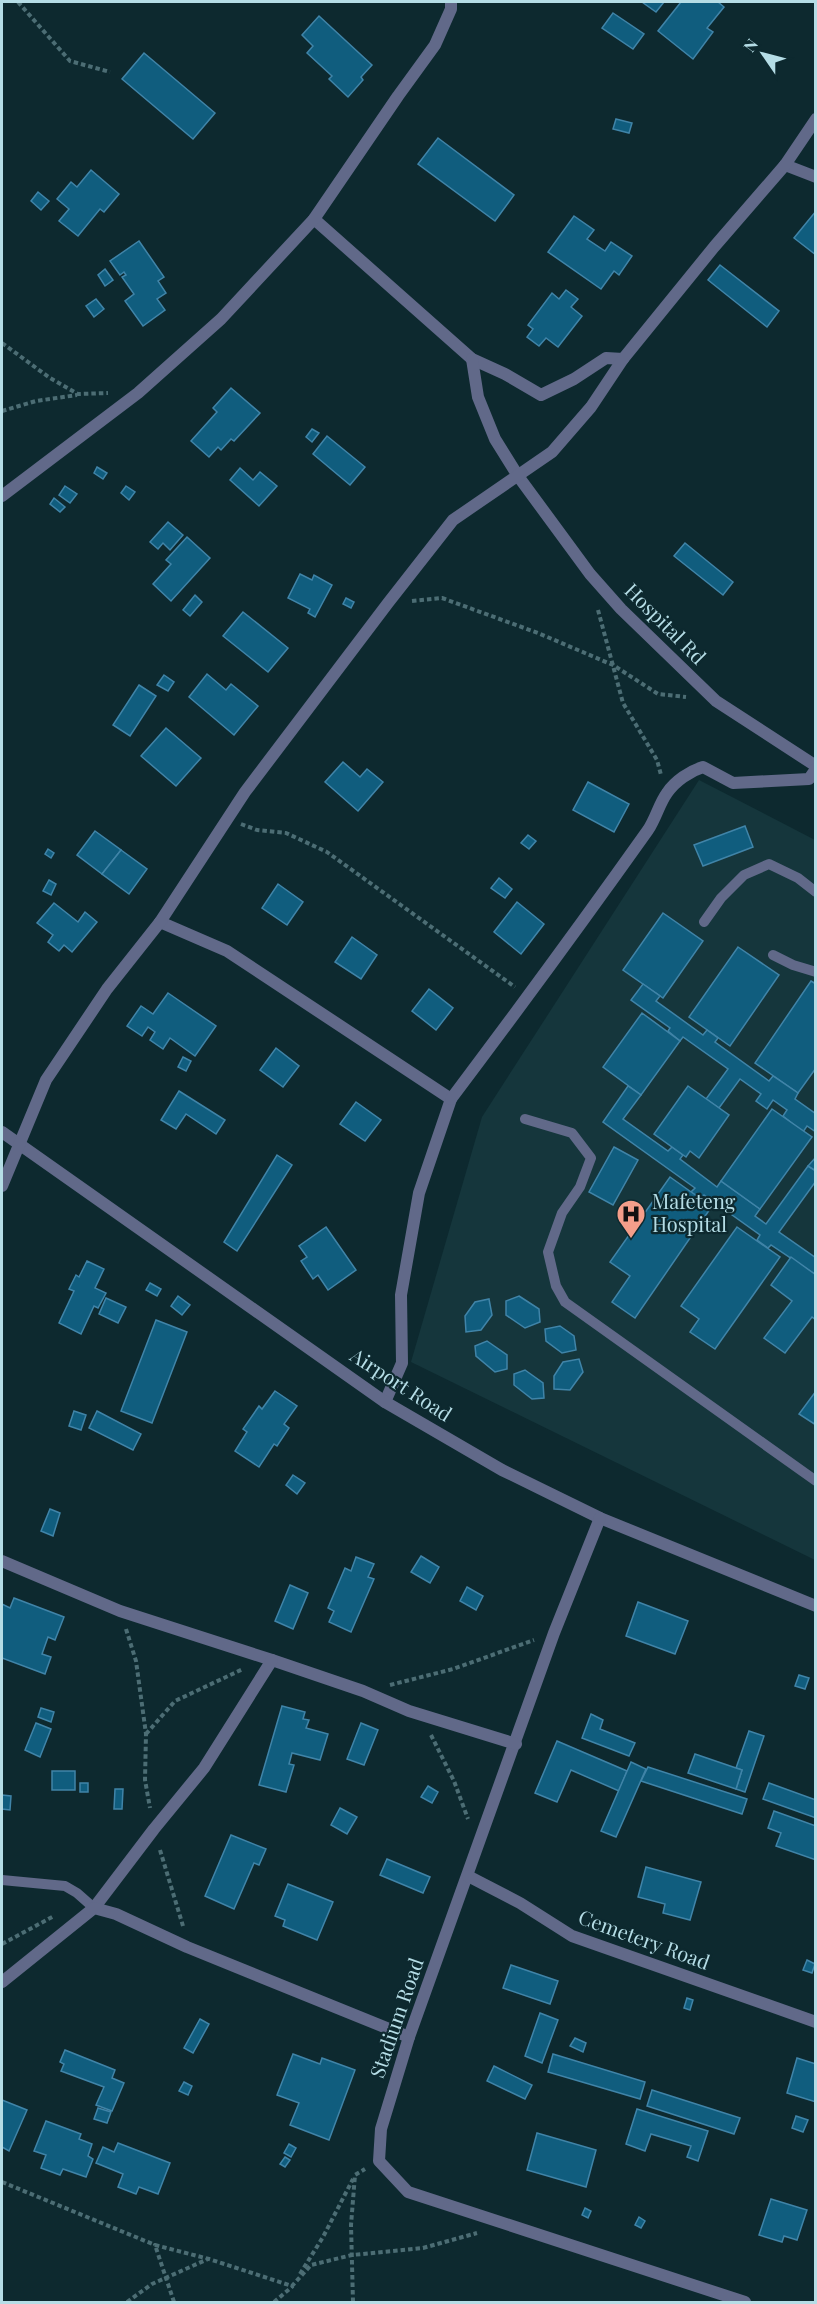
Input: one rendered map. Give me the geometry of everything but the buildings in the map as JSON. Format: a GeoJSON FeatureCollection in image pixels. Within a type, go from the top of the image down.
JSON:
{"type":"FeatureCollection","features":[{"type":"Feature","properties":{"kind":"street"},"geometry":{"type":"LineString","coordinates":[[2,496],[138,393],[221,319],[314,219],[435,45],[451,9],[451,2]]}},
{"type":"Feature","properties":{"kind":"street"},"geometry":{"type":"LineString","coordinates":[[2,1186],[17,1145],[46,1080],[107,989],[160,921],[246,792],[388,603],[453,520],[552,452],[591,407],[623,359],[714,247],[785,165],[816,119]]}},
{"type":"Feature","properties":{"kind":"street"},"geometry":{"type":"LineString","coordinates":[[785,165],[816,177]]}},
{"type":"Feature","properties":{"kind":"street"},"geometry":{"type":"LineString","coordinates":[[314,219],[472,359],[541,395],[574,379],[606,358],[623,359]]}},
{"type":"Feature","properties":{"kind":"street","name":"Hospital Rd"},"geometry":{"type":"LineString","coordinates":[[472,359],[478,397],[495,439],[518,476],[590,574],[637,626],[716,701],[816,768]]}},
{"type":"Feature","properties":{"kind":"street"},"geometry":{"type":"LineString","coordinates":[[385,1402],[402,1363],[400,1294],[418,1193],[451,1100],[651,826],[667,793],[692,771],[703,767],[733,783],[809,778],[816,768]]}},
{"type":"Feature","properties":{"kind":"street"},"geometry":{"type":"LineString","coordinates":[[160,921],[227,951],[451,1100]]}},
{"type":"Feature","properties":{"kind":"street","name":"Airport Road"},"geometry":{"type":"LineString","coordinates":[[2,1132],[17,1145],[385,1402],[502,1470],[600,1518],[816,1606]]}},
{"type":"Feature","properties":{"kind":"street","name":"Stadium Road"},"geometry":{"type":"LineString","coordinates":[[378,2161],[381,2129],[409,2037],[554,1633],[600,1518]]}},
{"type":"Feature","properties":{"kind":"street"},"geometry":{"type":"LineString","coordinates":[[2,1561],[120,1611],[363,1691],[409,1711],[516,1744]]}},
{"type":"Feature","properties":{"kind":"street"},"geometry":{"type":"LineString","coordinates":[[2,1982],[94,1908],[204,1768],[269,1659]]}},
{"type":"Feature","properties":{"kind":"street","name":"Cemetery Road"},"geometry":{"type":"LineString","coordinates":[[468,1876],[520,1903],[572,1936],[816,2022]]}},
{"type":"Feature","properties":{"kind":"street"},"geometry":{"type":"LineString","coordinates":[[94,1908],[116,1914],[187,1947],[409,2037]]}},
{"type":"Feature","properties":{"kind":"street"},"geometry":{"type":"LineString","coordinates":[[378,2161],[408,2192],[746,2302]]}},
{"type":"Feature","properties":{"kind":"lane"},"geometry":{"type":"LineString","coordinates":[[704,922],[722,898],[744,875],[769,864],[798,878],[816,892]]}},
{"type":"Feature","properties":{"kind":"lane"},"geometry":{"type":"LineString","coordinates":[[773,955],[793,965],[816,972]]}},
{"type":"Feature","properties":{"kind":"lane"},"geometry":{"type":"LineString","coordinates":[[525,1119],[572,1133],[591,1158],[580,1187],[562,1213],[548,1252],[556,1286],[564,1302],[816,1481]]}},
{"type":"Feature","properties":{"kind":"lane"},"geometry":{"type":"LineString","coordinates":[[2,1880],[65,1886],[94,1908]]}},
{"type":"Feature","properties":{"kind":"path"},"geometry":{"type":"LineString","coordinates":[[18,2],[70,61],[110,72]]}},
{"type":"Feature","properties":{"kind":"path"},"geometry":{"type":"LineString","coordinates":[[2,343],[50,378],[78,394]]}},
{"type":"Feature","properties":{"kind":"path"},"geometry":{"type":"LineString","coordinates":[[2,411],[36,401],[78,394],[107,393],[133,387],[138,393]]}},
{"type":"Feature","properties":{"kind":"path"},"geometry":{"type":"LineString","coordinates":[[590,574],[623,703],[657,760],[667,793]]}},
{"type":"Feature","properties":{"kind":"path"},"geometry":{"type":"LineString","coordinates":[[388,603],[442,598],[538,633],[613,665],[658,694],[716,701]]}},
{"type":"Feature","properties":{"kind":"path"},"geometry":{"type":"LineString","coordinates":[[227,819],[257,830],[286,833],[327,852],[504,981],[529,995]]}},
{"type":"Feature","properties":{"kind":"path"},"geometry":{"type":"LineString","coordinates":[[120,1611],[136,1661],[146,1734],[145,1780],[154,1829],[186,1935],[187,1947]]}},
{"type":"Feature","properties":{"kind":"path"},"geometry":{"type":"LineString","coordinates":[[363,1691],[453,1669],[554,1633]]}},
{"type":"Feature","properties":{"kind":"path"},"geometry":{"type":"LineString","coordinates":[[146,1734],[175,1701],[269,1659]]}},
{"type":"Feature","properties":{"kind":"path"},"geometry":{"type":"LineString","coordinates":[[409,1711],[428,1729],[454,1781],[470,1824],[483,1833]]}},
{"type":"Feature","properties":{"kind":"path"},"geometry":{"type":"LineString","coordinates":[[2,1944],[69,1908],[77,1893]]}},
{"type":"Feature","properties":{"kind":"path"},"geometry":{"type":"LineString","coordinates":[[292,2286],[323,2237],[355,2175],[378,2161]]}},
{"type":"Feature","properties":{"kind":"path"},"geometry":{"type":"LineString","coordinates":[[353,2302],[351,2224],[355,2175]]}},
{"type":"Feature","properties":{"kind":"path"},"geometry":{"type":"LineString","coordinates":[[2,2182],[155,2245],[209,2259],[292,2286]]}},
{"type":"Feature","properties":{"kind":"path"},"geometry":{"type":"LineString","coordinates":[[274,2302],[311,2265],[352,2255],[423,2248],[477,2233]]}},
{"type":"Feature","properties":{"kind":"path"},"geometry":{"type":"LineString","coordinates":[[155,2245],[164,2278],[174,2302]]}},
{"type":"Feature","properties":{"kind":"path"},"geometry":{"type":"LineString","coordinates":[[128,2302],[152,2284],[209,2259]]}},
{"type":"Feature","properties":{"kind":"shaded area","name":"Mafeteng Hospital"},"geometry":{"type":"Polygon","coordinates":[[[699,780],[815,840],[815,1560],[411,1362],[482,1117],[699,780]]]}},
{"type":"Feature","properties":{"kind":"place","name":"Mafeteng Hospital"},"geometry":{"type":"Point","coordinates":[631,1240]}}]}
